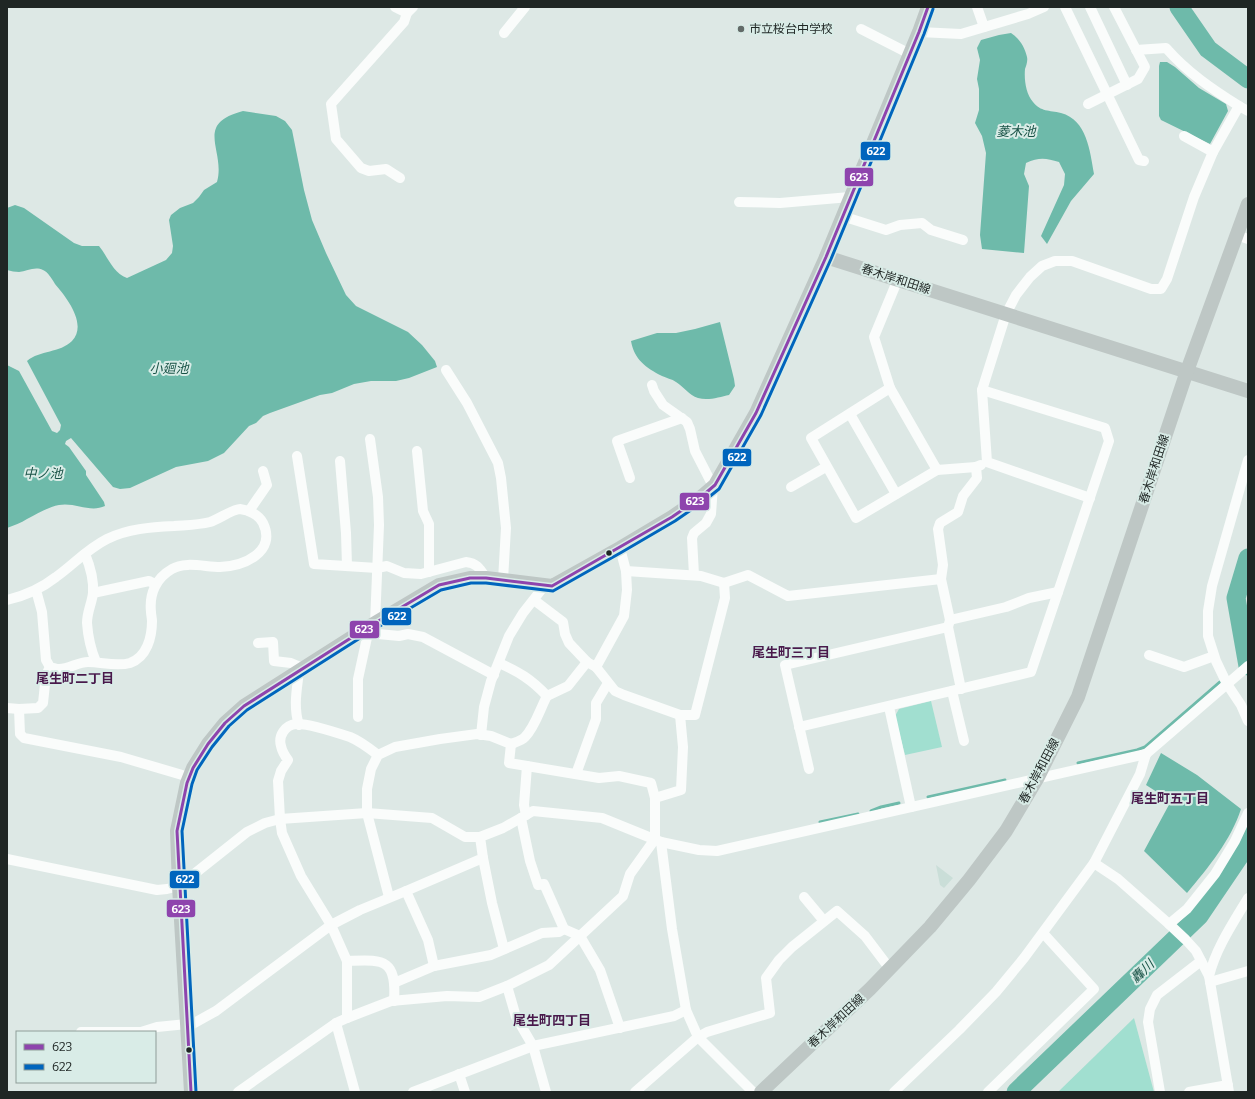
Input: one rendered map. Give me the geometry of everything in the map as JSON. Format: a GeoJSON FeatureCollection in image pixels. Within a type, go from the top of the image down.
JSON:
{"type":"FeatureCollection","features":[{"type":"Feature","properties":{"kind":"main road"},"geometry":{"type":"LineString","coordinates":[[191,1092],[177,831],[187,783],[197,761],[208,744],[234,714],[244,706],[439,586],[470,578],[486,578],[552,586],[672,517],[701,497],[713,486],[756,413],[826,257],[928,7]]}},
{"type":"Feature","properties":{"kind":"main road"},"geometry":{"type":"LineString","coordinates":[[1248,204],[1242,237],[1187,372],[1248,391]]}},
{"type":"Feature","properties":{"kind":"main road","name":"春木岸和田線"},"geometry":{"type":"LineString","coordinates":[[761,1092],[890,969],[930,927],[970,880],[1006,831],[1037,779],[1078,697],[1187,372],[826,257]]}},
{"type":"Feature","properties":{"kind":"street"},"geometry":{"type":"LineString","coordinates":[[395,7],[410,10],[404,22],[331,104],[336,139],[361,168],[369,171],[386,169],[400,178]]}},
{"type":"Feature","properties":{"kind":"street"},"geometry":{"type":"LineString","coordinates":[[504,33],[525,7]]}},
{"type":"Feature","properties":{"kind":"street"},"geometry":{"type":"LineString","coordinates":[[977,7],[984,26]]}},
{"type":"Feature","properties":{"kind":"street"},"geometry":{"type":"LineString","coordinates":[[919,32],[961,34],[1028,10],[1044,7]]}},
{"type":"Feature","properties":{"kind":"street"},"geometry":{"type":"LineString","coordinates":[[1065,7],[1139,160],[1144,161]]}},
{"type":"Feature","properties":{"kind":"street"},"geometry":{"type":"LineString","coordinates":[[1090,7],[1127,85]]}},
{"type":"Feature","properties":{"kind":"street"},"geometry":{"type":"LineString","coordinates":[[1088,104],[1138,79],[1145,67],[1114,7]]}},
{"type":"Feature","properties":{"kind":"street"},"geometry":{"type":"LineString","coordinates":[[861,29],[910,54]]}},
{"type":"Feature","properties":{"kind":"street"},"geometry":{"type":"LineString","coordinates":[[987,462],[982,390],[1006,314],[1016,295],[1030,277],[1042,266],[1056,261],[1072,261],[1151,288],[1161,289],[1167,279],[1194,197],[1213,152],[1244,109],[1183,67],[1166,48],[1136,50]]}},
{"type":"Feature","properties":{"kind":"street"},"geometry":{"type":"LineString","coordinates":[[1184,136],[1213,152]]}},
{"type":"Feature","properties":{"kind":"street"},"geometry":{"type":"LineString","coordinates":[[739,202],[780,203],[850,197]]}},
{"type":"Feature","properties":{"kind":"street"},"geometry":{"type":"LineString","coordinates":[[842,216],[886,230],[900,225],[922,223],[931,230],[963,240]]}},
{"type":"Feature","properties":{"kind":"street"},"geometry":{"type":"LineString","coordinates":[[898,280],[874,337],[890,388],[937,470]]}},
{"type":"Feature","properties":{"kind":"street"},"geometry":{"type":"LineString","coordinates":[[446,370],[467,403],[498,462],[502,478],[506,528],[503,580]]}},
{"type":"Feature","properties":{"kind":"street"},"geometry":{"type":"LineString","coordinates":[[652,385],[663,405],[686,422],[690,429],[695,451],[713,486],[711,514],[706,523],[694,533],[692,538],[694,575]]}},
{"type":"Feature","properties":{"kind":"street"},"geometry":{"type":"LineString","coordinates":[[890,388],[811,438],[856,518],[937,470],[976,467],[987,462],[1090,498]]}},
{"type":"Feature","properties":{"kind":"street"},"geometry":{"type":"LineString","coordinates":[[799,727],[889,707],[1031,672],[1109,441],[1105,428],[982,390]]}},
{"type":"Feature","properties":{"kind":"street"},"geometry":{"type":"LineString","coordinates":[[850,414],[896,494]]}},
{"type":"Feature","properties":{"kind":"street"},"geometry":{"type":"LineString","coordinates":[[630,478],[617,441],[682,418]]}},
{"type":"Feature","properties":{"kind":"street"},"geometry":{"type":"LineString","coordinates":[[358,717],[358,679],[369,629],[377,568],[378,497],[370,439]]}},
{"type":"Feature","properties":{"kind":"street"},"geometry":{"type":"LineString","coordinates":[[417,451],[423,511],[429,524],[429,572]]}},
{"type":"Feature","properties":{"kind":"street"},"geometry":{"type":"LineString","coordinates":[[297,456],[314,564],[377,568],[387,566],[404,573],[421,574],[466,562],[472,563],[480,568],[486,578]]}},
{"type":"Feature","properties":{"kind":"street"},"geometry":{"type":"LineString","coordinates":[[1248,460],[1212,586],[1208,610],[1208,636],[1214,656],[1227,684],[1241,705],[1248,721]]}},
{"type":"Feature","properties":{"kind":"street"},"geometry":{"type":"LineString","coordinates":[[340,461],[347,566]]}},
{"type":"Feature","properties":{"kind":"street"},"geometry":{"type":"LineString","coordinates":[[791,487],[826,467]]}},
{"type":"Feature","properties":{"kind":"street"},"geometry":{"type":"LineString","coordinates":[[964,741],[956,690],[949,624],[941,579],[943,565],[938,529],[940,523],[958,512],[963,496],[977,478],[976,467]]}},
{"type":"Feature","properties":{"kind":"street"},"geometry":{"type":"LineString","coordinates":[[249,511],[267,486],[263,471]]}},
{"type":"Feature","properties":{"kind":"street"},"geometry":{"type":"LineString","coordinates":[[7,600],[36,590],[56,578],[94,547],[107,539],[125,533],[149,528],[198,525],[215,520],[239,509],[249,511],[261,518],[266,529],[266,540],[263,548],[256,556],[243,562],[222,567],[182,565],[172,568],[162,576],[155,584],[151,598],[152,620],[150,637],[146,650],[139,658],[129,663],[110,664],[84,662],[59,669],[50,667],[46,660],[42,612],[36,590]]}},
{"type":"Feature","properties":{"kind":"street"},"geometry":{"type":"LineString","coordinates":[[596,667],[624,616],[627,590],[626,571],[620,548]]}},
{"type":"Feature","properties":{"kind":"street"},"geometry":{"type":"LineString","coordinates":[[85,554],[90,566],[93,593],[88,610],[87,623],[92,651],[96,662]]}},
{"type":"Feature","properties":{"kind":"street"},"geometry":{"type":"LineString","coordinates":[[626,571],[694,575],[724,583],[748,575],[788,596],[941,579]]}},
{"type":"Feature","properties":{"kind":"street"},"geometry":{"type":"LineString","coordinates":[[93,593],[149,581],[155,584]]}},
{"type":"Feature","properties":{"kind":"street"},"geometry":{"type":"LineString","coordinates":[[534,600],[563,622],[565,634],[569,643],[587,662],[596,667],[615,691],[624,696],[680,715],[695,715],[725,598],[724,583]]}},
{"type":"Feature","properties":{"kind":"street"},"geometry":{"type":"LineString","coordinates":[[481,735],[484,707],[509,636],[523,613],[545,585]]}},
{"type":"Feature","properties":{"kind":"street"},"geometry":{"type":"LineString","coordinates":[[809,769],[786,665],[949,624],[1006,607],[1029,598],[1058,592]]}},
{"type":"Feature","properties":{"kind":"street"},"geometry":{"type":"LineString","coordinates":[[369,629],[399,636],[408,634],[422,637],[494,675]]}},
{"type":"Feature","properties":{"kind":"street"},"geometry":{"type":"LineString","coordinates":[[258,643],[273,642],[274,662],[291,663],[301,670],[295,703],[296,715],[299,724]]}},
{"type":"Feature","properties":{"kind":"street"},"geometry":{"type":"LineString","coordinates":[[1149,655],[1184,667],[1214,656]]}},
{"type":"Feature","properties":{"kind":"street"},"geometry":{"type":"LineString","coordinates":[[389,897],[367,813],[367,789],[371,769],[378,755],[395,746],[454,737],[481,735],[491,736],[510,744],[520,741],[525,737],[534,723],[547,696],[568,686],[587,662]]}},
{"type":"Feature","properties":{"kind":"street"},"geometry":{"type":"LineString","coordinates":[[499,663],[520,672],[537,685],[547,696]]}},
{"type":"Feature","properties":{"kind":"street"},"geometry":{"type":"LineString","coordinates":[[7,708],[38,708],[44,703],[46,674],[50,667]]}},
{"type":"Feature","properties":{"kind":"street"},"geometry":{"type":"LineString","coordinates":[[7,859],[157,890],[179,886],[247,832],[265,823],[280,819],[367,813],[432,818],[465,837],[480,837],[503,828],[533,811],[602,818],[658,841],[699,850],[717,851],[1146,754],[1244,670]]}},
{"type":"Feature","properties":{"kind":"street"},"geometry":{"type":"LineString","coordinates":[[576,774],[596,719],[596,703],[608,683]]}},
{"type":"Feature","properties":{"kind":"street"},"geometry":{"type":"LineString","coordinates":[[889,707],[911,807]]}},
{"type":"Feature","properties":{"kind":"street"},"geometry":{"type":"LineString","coordinates":[[19,709],[20,734],[24,738],[120,757],[190,777]]}},
{"type":"Feature","properties":{"kind":"street"},"geometry":{"type":"LineString","coordinates":[[655,798],[681,790],[684,747],[680,715]]}},
{"type":"Feature","properties":{"kind":"street"},"geometry":{"type":"LineString","coordinates":[[346,1018],[347,961],[331,925],[301,876],[282,833],[278,781],[281,771],[288,760],[281,747],[280,736],[285,728],[299,724],[349,737],[362,743],[378,755]]}},
{"type":"Feature","properties":{"kind":"street"},"geometry":{"type":"LineString","coordinates":[[510,744],[509,763],[599,778],[619,776],[650,783],[655,798],[658,841],[686,1010],[698,1037],[753,1092]]}},
{"type":"Feature","properties":{"kind":"street"},"geometry":{"type":"LineString","coordinates":[[894,1092],[959,1030],[996,992],[1043,933],[1094,863],[1140,774],[1146,754]]}},
{"type":"Feature","properties":{"kind":"street"},"geometry":{"type":"LineString","coordinates":[[527,766],[524,817],[530,861],[538,885],[544,884],[564,929],[580,936],[600,970],[620,1028]]}},
{"type":"Feature","properties":{"kind":"street"},"geometry":{"type":"LineString","coordinates":[[1169,924],[1187,909],[1215,874],[1235,842],[1248,813]]}},
{"type":"Feature","properties":{"kind":"street"},"geometry":{"type":"LineString","coordinates":[[480,837],[482,858],[504,949]]}},
{"type":"Feature","properties":{"kind":"street"},"geometry":{"type":"LineString","coordinates":[[238,1092],[336,1023],[346,1018],[394,1001],[447,996],[479,997],[507,986],[549,965],[623,896],[630,874],[658,841]]}},
{"type":"Feature","properties":{"kind":"street"},"geometry":{"type":"LineString","coordinates":[[144,1031],[157,1026],[187,1025],[216,1011],[331,925],[389,897],[482,858]]}},
{"type":"Feature","properties":{"kind":"street"},"geometry":{"type":"LineString","coordinates":[[1094,863],[1118,879],[1186,940],[1196,951],[1210,979],[1229,1089],[1190,1092]]}},
{"type":"Feature","properties":{"kind":"street"},"geometry":{"type":"LineString","coordinates":[[406,891],[428,940],[434,966]]}},
{"type":"Feature","properties":{"kind":"street"},"geometry":{"type":"LineString","coordinates":[[804,897],[824,921]]}},
{"type":"Feature","properties":{"kind":"street"},"geometry":{"type":"LineString","coordinates":[[1210,979],[1212,967],[1224,937],[1248,898]]}},
{"type":"Feature","properties":{"kind":"street"},"geometry":{"type":"LineString","coordinates":[[635,1092],[698,1037],[707,1032],[770,1013],[766,978],[779,960],[792,947],[837,911],[865,936],[890,969]]}},
{"type":"Feature","properties":{"kind":"street"},"geometry":{"type":"LineString","coordinates":[[394,984],[434,966],[491,955],[542,933],[559,932],[564,929]]}},
{"type":"Feature","properties":{"kind":"street"},"geometry":{"type":"LineString","coordinates":[[988,1092],[1094,989],[1043,933]]}},
{"type":"Feature","properties":{"kind":"street"},"geometry":{"type":"LineString","coordinates":[[347,961],[376,960],[384,963],[392,972],[394,1001]]}},
{"type":"Feature","properties":{"kind":"street"},"geometry":{"type":"LineString","coordinates":[[1160,1092],[1148,1022],[1150,1009],[1158,995],[1201,961]]}},
{"type":"Feature","properties":{"kind":"street"},"geometry":{"type":"LineString","coordinates":[[1210,979],[1248,971]]}},
{"type":"Feature","properties":{"kind":"street"},"geometry":{"type":"LineString","coordinates":[[507,986],[516,1017],[533,1046],[546,1092]]}},
{"type":"Feature","properties":{"kind":"street"},"geometry":{"type":"LineString","coordinates":[[413,1092],[533,1046],[674,1016],[686,1010]]}},
{"type":"Feature","properties":{"kind":"street"},"geometry":{"type":"LineString","coordinates":[[336,1023],[355,1092]]}},
{"type":"Feature","properties":{"kind":"street"},"geometry":{"type":"LineString","coordinates":[[459,1074],[465,1092]]}},
{"type":"Feature","properties":{"kind":"shaded area"},"geometry":{"type":"Polygon","coordinates":[[[931,701],[942,747],[905,755],[895,716],[899,709],[931,701]]]}},
{"type":"Feature","properties":{"kind":"shaded area"},"geometry":{"type":"Polygon","coordinates":[[[936,865],[953,878],[944,888],[940,885],[936,865]]]}},
{"type":"Feature","properties":{"kind":"shaded area"},"geometry":{"type":"Polygon","coordinates":[[[1134,1018],[1154,1092],[1058,1092],[1134,1018]]]}},
{"type":"Feature","properties":{"kind":"water","name":"菱木池"},"geometry":{"type":"Polygon","coordinates":[[[1011,33],[1019,40],[1026,53],[1027,63],[1025,69],[1025,82],[1031,99],[1039,108],[1061,113],[1077,122],[1082,129],[1089,146],[1094,174],[1071,201],[1047,244],[1041,236],[1064,185],[1065,174],[1059,162],[1039,159],[1026,163],[1024,174],[1029,186],[1024,253],[982,249],[980,235],[986,153],[982,136],[975,123],[979,110],[979,89],[977,79],[980,60],[977,48],[981,40],[1011,33]]]}},
{"type":"Feature","properties":{"kind":"water"},"geometry":{"type":"Polygon","coordinates":[[[1160,62],[1167,62],[1175,67],[1199,88],[1226,104],[1228,111],[1210,144],[1161,120],[1159,116],[1160,62]]]}},
{"type":"Feature","properties":{"kind":"water","name":"小廻池"},"geometry":{"type":"Polygon","coordinates":[[[243,111],[276,116],[285,121],[292,130],[304,190],[312,220],[346,295],[356,306],[408,332],[422,345],[435,361],[437,367],[409,378],[396,381],[371,381],[354,384],[332,393],[320,395],[270,413],[249,426],[224,453],[208,461],[176,467],[130,488],[120,489],[113,487],[71,438],[66,441],[65,444],[69,447],[86,471],[86,475],[104,502],[105,506],[99,508],[88,508],[65,504],[59,505],[7,528],[7,365],[19,371],[52,431],[57,433],[60,430],[61,425],[27,361],[32,357],[62,348],[67,345],[72,341],[78,327],[74,311],[47,272],[37,268],[19,272],[7,270],[7,208],[15,205],[24,208],[74,243],[82,246],[99,246],[114,269],[122,276],[127,278],[166,260],[172,253],[173,246],[169,220],[171,215],[180,208],[193,203],[204,190],[217,182],[219,170],[215,131],[219,123],[228,116],[243,111]]]}},
{"type":"Feature","properties":{"kind":"water"},"geometry":{"type":"Polygon","coordinates":[[[720,322],[735,386],[729,395],[718,398],[702,399],[695,397],[679,384],[651,370],[638,358],[631,341],[657,333],[676,333],[720,322]]]}},
{"type":"Feature","properties":{"kind":"water"},"geometry":{"type":"Polygon","coordinates":[[[1161,753],[1197,775],[1241,809],[1225,843],[1211,864],[1187,893],[1144,851],[1171,801],[1146,785],[1161,753]]]}},
{"type":"Feature","properties":{"kind":"waterway"},"geometry":{"type":"LineString","coordinates":[[1179,7],[1208,49],[1248,79]]}},
{"type":"Feature","properties":{"kind":"waterway"},"geometry":{"type":"LineString","coordinates":[[1248,558],[1236,598],[1248,666]]}},
{"type":"Feature","properties":{"kind":"waterway"},"geometry":{"type":"LineString","coordinates":[[1078,763],[1145,747],[1220,682]]}},
{"type":"Feature","properties":{"kind":"waterway"},"geometry":{"type":"LineString","coordinates":[[928,797],[1005,780]]}},
{"type":"Feature","properties":{"kind":"waterway"},"geometry":{"type":"LineString","coordinates":[[871,811],[899,803]]}},
{"type":"Feature","properties":{"kind":"waterway"},"geometry":{"type":"LineString","coordinates":[[820,822],[858,814]]}},
{"type":"Feature","properties":{"kind":"waterway","name":"轟川"},"geometry":{"type":"LineString","coordinates":[[1016,1092],[1199,916],[1241,854],[1248,835]]}},
{"type":"Feature","properties":{"kind":"transit line","name":"623"},"geometry":{"type":"LineString","coordinates":[[191,1092],[177,831],[187,783],[193,768],[208,744],[225,723],[244,706],[365,629],[439,585],[470,578],[486,578],[552,586],[672,517],[701,497],[715,485],[756,413],[826,257],[928,7]]}},
{"type":"Feature","properties":{"kind":"transit line","name":"622"},"geometry":{"type":"LineString","coordinates":[[196,1092],[182,831],[192,784],[197,770],[212,747],[229,726],[247,710],[368,633],[441,590],[471,583],[486,583],[553,591],[675,521],[719,489],[761,415],[831,259],[933,9]]}},
{"type":"Feature","properties":{"kind":"place","name":"市立桜台中学校"},"geometry":{"type":"Point","coordinates":[741,29]}},
{"type":"Feature","properties":{"kind":"district","name":"尾生町三丁目"},"geometry":{"type":"Point","coordinates":[791,652]}},
{"type":"Feature","properties":{"kind":"district","name":"尾生町二丁目"},"geometry":{"type":"Point","coordinates":[75,678]}},
{"type":"Feature","properties":{"kind":"district","name":"尾生町五丁目"},"geometry":{"type":"Point","coordinates":[1170,798]}},
{"type":"Feature","properties":{"kind":"district","name":"尾生町四丁目"},"geometry":{"type":"Point","coordinates":[552,1020]}},
{"type":"Feature","properties":{"kind":"water label","name":"中ノ池"},"geometry":{"type":"Point","coordinates":[43,473]}}]}
